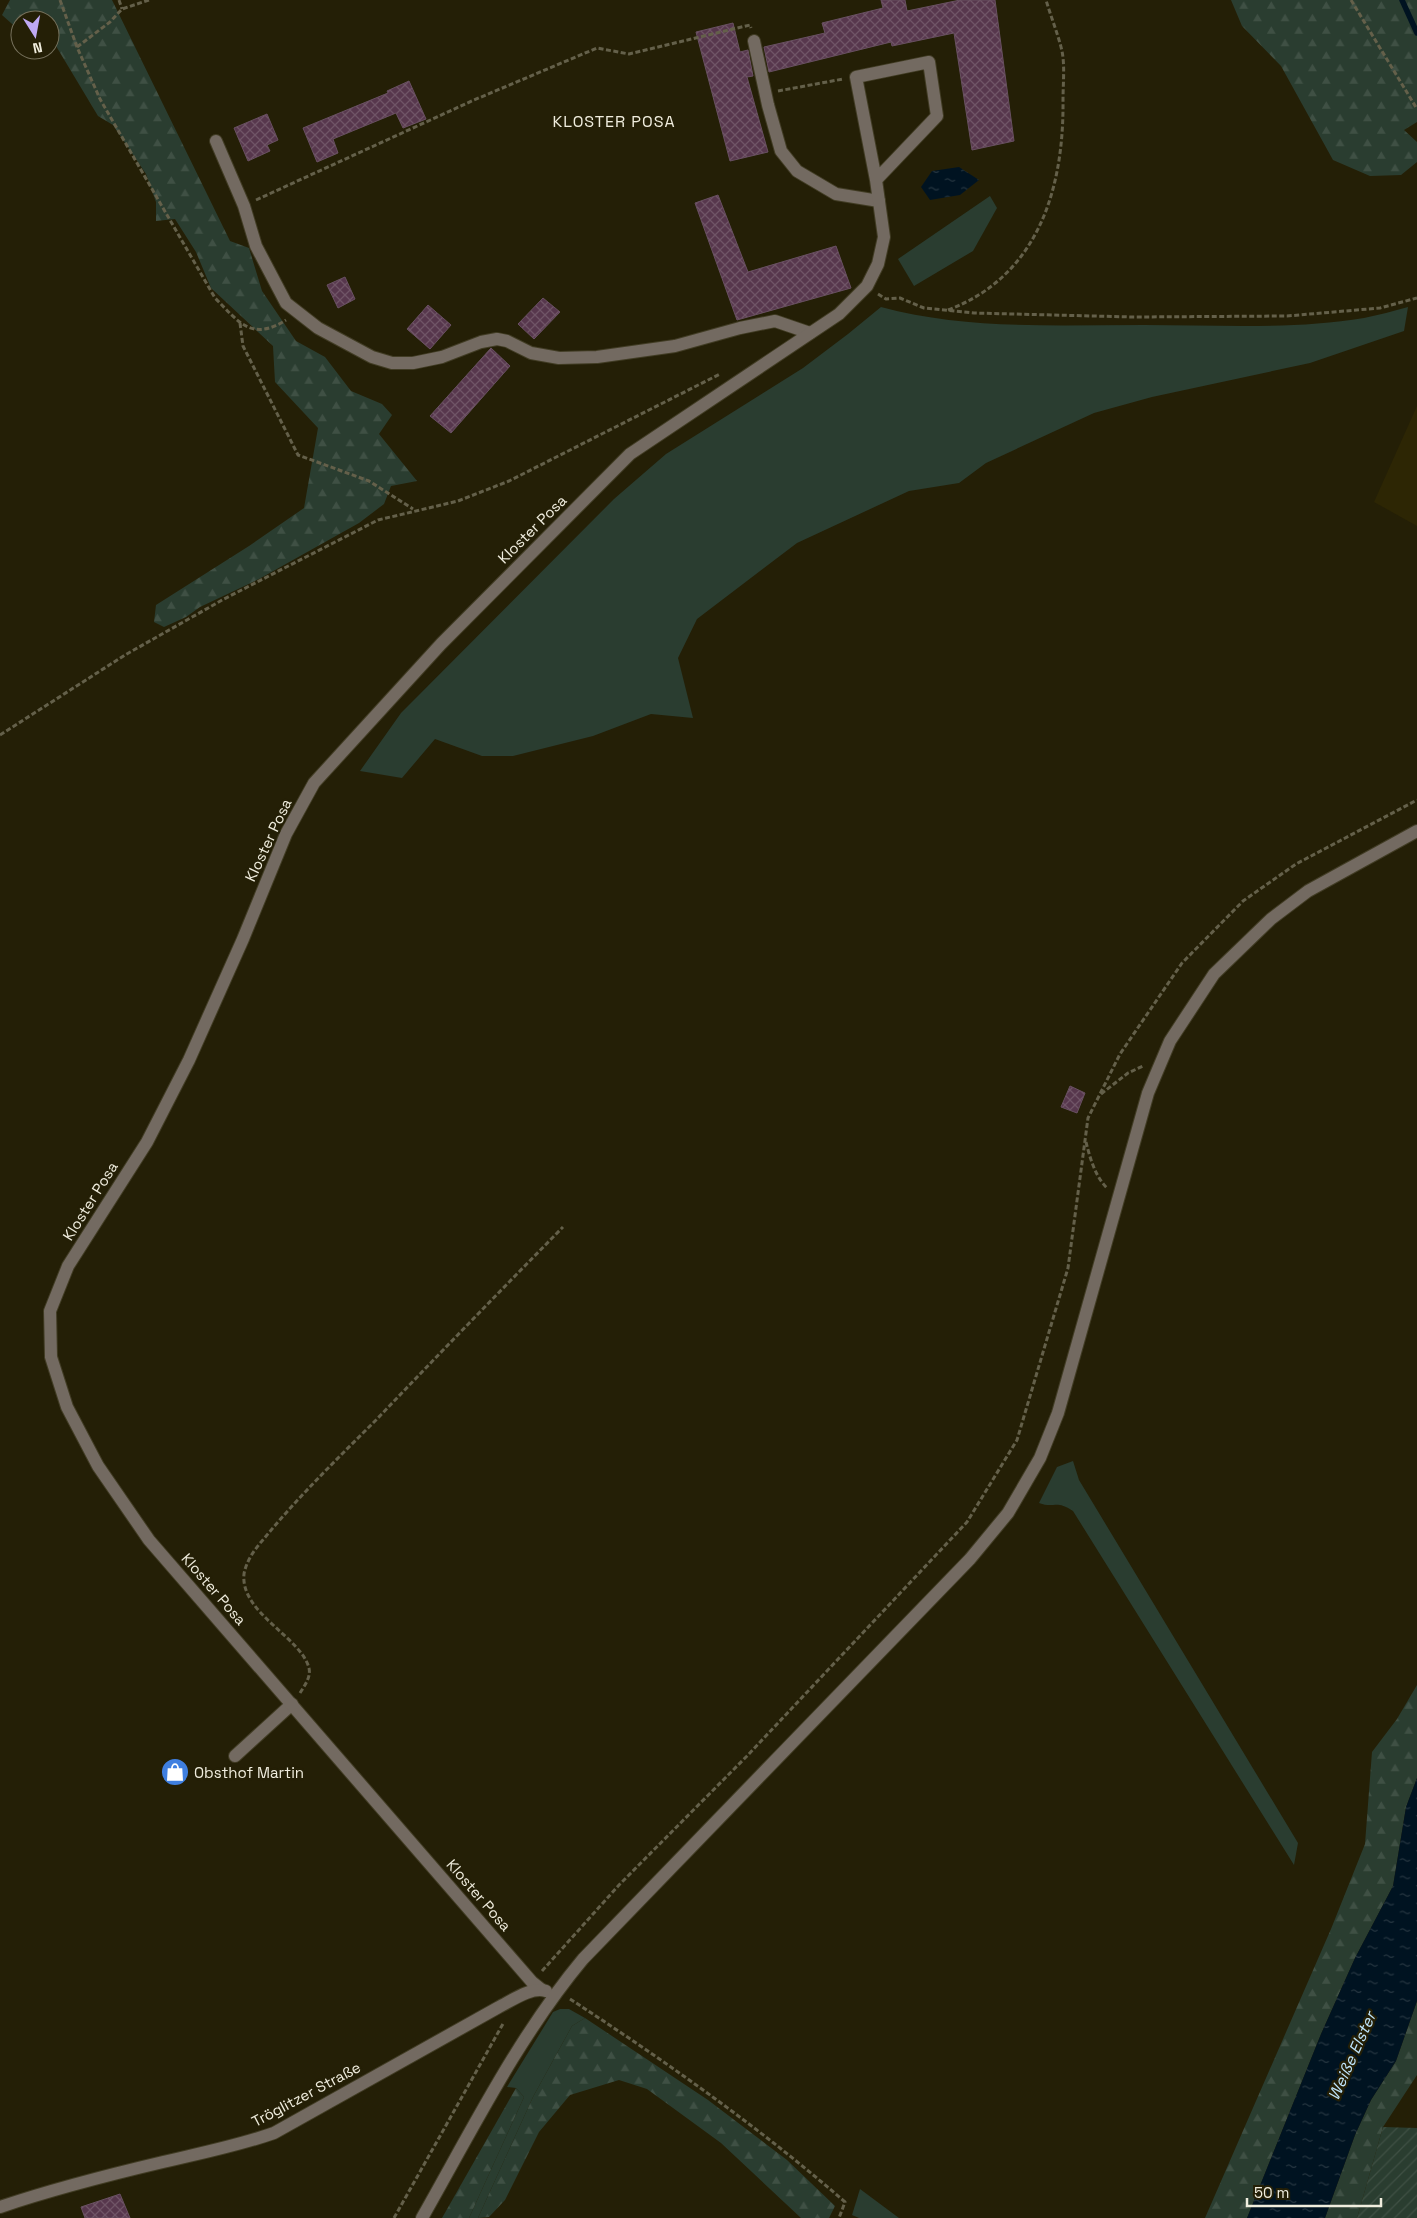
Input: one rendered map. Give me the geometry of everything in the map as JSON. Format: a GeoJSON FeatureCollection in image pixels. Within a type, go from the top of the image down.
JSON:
{"type":"FeatureCollection","features":[{"type":"Feature","properties":{"kind":"street"},"geometry":{"type":"LineString","coordinates":[[754,41],[765,94],[781,151],[797,171],[836,194],[879,201]]}},
{"type":"Feature","properties":{"kind":"street"},"geometry":{"type":"LineString","coordinates":[[856,77],[929,62],[937,116],[876,180]]}},
{"type":"Feature","properties":{"kind":"street","name":"Kloster Posa"},"geometry":{"type":"LineString","coordinates":[[542,1989],[149,1540],[98,1466],[64,1399],[51,1357],[50,1311],[68,1266],[147,1142],[189,1060],[243,939],[286,834],[314,783],[441,644],[630,454],[839,314],[867,286],[878,264],[884,237],[876,180],[856,77]]}},
{"type":"Feature","properties":{"kind":"street"},"geometry":{"type":"LineString","coordinates":[[216,141],[244,206],[253,237],[268,271],[286,303],[318,328],[372,357],[392,363],[413,363],[442,357],[482,342],[497,339],[507,341],[531,354],[559,358],[597,357],[675,346],[775,321],[810,333]]}},
{"type":"Feature","properties":{"kind":"street"},"geometry":{"type":"LineString","coordinates":[[422,2218],[526,2036],[542,1989],[583,1959],[970,1559],[1008,1513],[1040,1458],[1058,1413],[1148,1093],[1170,1041],[1214,974],[1270,919],[1308,891],[1417,831]]}},
{"type":"Feature","properties":{"kind":"street"},"geometry":{"type":"LineString","coordinates":[[235,1756],[292,1704]]}},
{"type":"Feature","properties":{"kind":"street","name":"Tröglitzer Straße"},"geometry":{"type":"LineString","coordinates":[[0,2206],[40,2193],[163,2162],[237,2146],[274,2133],[499,2007],[523,1995],[542,1989]]}},
{"type":"Feature","properties":{"kind":"path"},"geometry":{"type":"LineString","coordinates":[[60,0],[77,47],[100,99],[215,298],[240,323],[258,330],[272,328],[297,312]]}},
{"type":"Feature","properties":{"kind":"path"},"geometry":{"type":"LineString","coordinates":[[119,0],[122,9]]}},
{"type":"Feature","properties":{"kind":"path"},"geometry":{"type":"LineString","coordinates":[[77,47],[110,22],[122,9],[149,0]]}},
{"type":"Feature","properties":{"kind":"path"},"geometry":{"type":"LineString","coordinates":[[947,310],[970,302],[1002,278],[1030,246],[1050,201],[1059,166],[1063,120],[1062,52],[1046,0]]}},
{"type":"Feature","properties":{"kind":"path"},"geometry":{"type":"LineString","coordinates":[[1351,0],[1417,109]]}},
{"type":"Feature","properties":{"kind":"path"},"geometry":{"type":"LineString","coordinates":[[244,206],[474,100],[596,48],[629,54],[737,28]]}},
{"type":"Feature","properties":{"kind":"path"},"geometry":{"type":"LineString","coordinates":[[765,94],[856,77]]}},
{"type":"Feature","properties":{"kind":"path"},"geometry":{"type":"LineString","coordinates":[[867,286],[886,299],[900,298],[924,308],[1021,315],[1287,316],[1380,308],[1417,298]]}},
{"type":"Feature","properties":{"kind":"path"},"geometry":{"type":"LineString","coordinates":[[240,323],[243,346],[298,455],[369,482],[414,510]]}},
{"type":"Feature","properties":{"kind":"path"},"geometry":{"type":"LineString","coordinates":[[0,735],[125,655],[224,599],[378,520],[458,501],[509,481],[723,372]]}},
{"type":"Feature","properties":{"kind":"path"},"geometry":{"type":"LineString","coordinates":[[839,2218],[845,2202],[792,2156],[712,2096],[570,1999],[542,1989],[619,1885],[753,1750],[967,1522],[1017,1440],[1068,1268],[1088,1118],[1120,1054],[1182,963],[1243,901],[1296,864],[1417,800]]}},
{"type":"Feature","properties":{"kind":"path"},"geometry":{"type":"LineString","coordinates":[[1099,1096],[1128,1073],[1162,1059]]}},
{"type":"Feature","properties":{"kind":"path"},"geometry":{"type":"LineString","coordinates":[[1085,1139],[1090,1158],[1101,1182],[1118,1200]]}},
{"type":"Feature","properties":{"kind":"path"},"geometry":{"type":"LineString","coordinates":[[292,1704],[308,1678],[308,1668],[301,1654],[251,1602],[245,1588],[244,1575],[248,1561],[261,1542],[315,1482],[563,1227]]}},
{"type":"Feature","properties":{"kind":"path"},"geometry":{"type":"LineString","coordinates":[[394,2218],[506,2018]]}},
{"type":"Feature","properties":{"kind":"shaded area"},"geometry":{"type":"Polygon","coordinates":[[[1417,406],[1417,526],[1374,502],[1417,406]]]}},
{"type":"Feature","properties":{"kind":"green space"},"geometry":{"type":"Polygon","coordinates":[[[10,0],[112,0],[230,241],[249,248],[262,291],[296,341],[325,357],[351,391],[382,404],[392,415],[379,434],[417,481],[391,486],[384,504],[359,523],[259,579],[200,607],[186,617],[164,627],[154,622],[156,605],[249,546],[304,508],[318,428],[275,382],[273,346],[211,288],[196,252],[175,219],[156,221],[156,202],[146,174],[113,125],[98,116],[60,53],[60,10],[10,10],[10,22],[2,15],[10,0]]]}},
{"type":"Feature","properties":{"kind":"green space"},"geometry":{"type":"Polygon","coordinates":[[[1231,0],[1417,0],[1417,122],[1404,130],[1417,142],[1417,162],[1401,175],[1370,176],[1333,160],[1281,66],[1242,26],[1231,0]]]}},
{"type":"Feature","properties":{"kind":"green space"},"geometry":{"type":"Polygon","coordinates":[[[990,196],[997,208],[973,251],[914,286],[898,259],[990,196]]]}},
{"type":"Feature","properties":{"kind":"green space"},"geometry":{"type":"Polygon","coordinates":[[[881,307],[946,320],[1011,325],[1254,326],[1337,322],[1364,318],[1408,307],[1404,331],[1310,363],[1152,397],[1094,413],[986,463],[959,483],[909,491],[797,543],[697,619],[678,658],[693,718],[651,714],[593,736],[513,756],[482,756],[435,739],[402,778],[360,771],[401,713],[614,499],[666,454],[803,368],[881,307]]]}},
{"type":"Feature","properties":{"kind":"green space"},"geometry":{"type":"Polygon","coordinates":[[[1073,1461],[1079,1480],[1298,1843],[1294,1865],[1073,1511],[1059,1505],[1039,1503],[1057,1467],[1073,1461]]]}},
{"type":"Feature","properties":{"kind":"green space"},"geometry":{"type":"Polygon","coordinates":[[[1417,1685],[1417,1778],[1406,1807],[1393,1886],[1355,1958],[1321,2034],[1247,2218],[1205,2218],[1331,1929],[1365,1844],[1372,1752],[1397,1719],[1417,1685]]]}},
{"type":"Feature","properties":{"kind":"green space"},"geometry":{"type":"Polygon","coordinates":[[[1417,2001],[1417,2075],[1383,2127],[1357,2218],[1325,2218],[1355,2135],[1371,2100],[1396,2061],[1417,2001]]]}},
{"type":"Feature","properties":{"kind":"green space"},"geometry":{"type":"Polygon","coordinates":[[[560,2009],[569,2009],[585,2018],[572,2026],[533,2097],[478,2218],[469,2218],[524,2097],[516,2088],[507,2087],[553,2012],[560,2009]]]}},
{"type":"Feature","properties":{"kind":"green space"},"geometry":{"type":"Polygon","coordinates":[[[585,2018],[708,2100],[787,2160],[835,2206],[829,2218],[801,2218],[721,2143],[647,2089],[619,2080],[570,2095],[539,2132],[505,2200],[489,2217],[478,2218],[533,2097],[572,2026],[585,2018]]]}},
{"type":"Feature","properties":{"kind":"green space"},"geometry":{"type":"Polygon","coordinates":[[[516,2088],[524,2097],[469,2218],[442,2218],[516,2088]]]}},
{"type":"Feature","properties":{"kind":"green space"},"geometry":{"type":"Polygon","coordinates":[[[1383,2127],[1417,2128],[1417,2218],[1357,2218],[1383,2127]]]}},
{"type":"Feature","properties":{"kind":"green space"},"geometry":{"type":"Polygon","coordinates":[[[860,2189],[899,2218],[859,2218],[852,2215],[860,2189]]]}},
{"type":"Feature","properties":{"kind":"water"},"geometry":{"type":"Polygon","coordinates":[[[959,167],[979,180],[960,195],[930,200],[921,187],[932,171],[959,167]]]}},
{"type":"Feature","properties":{"kind":"water","name":"Weiße Elster"},"geometry":{"type":"Polygon","coordinates":[[[1417,1778],[1417,2001],[1396,2061],[1371,2100],[1355,2135],[1325,2218],[1247,2218],[1321,2034],[1355,1958],[1393,1886],[1406,1807],[1417,1778]]]}},
{"type":"Feature","properties":{"kind":"building"},"geometry":{"type":"Polygon","coordinates":[[[881,0],[905,0],[907,11],[960,0],[995,0],[1014,141],[972,150],[954,33],[892,46],[891,42],[769,72],[764,47],[825,33],[822,23],[883,8],[881,0]]]}},
{"type":"Feature","properties":{"kind":"building"},"geometry":{"type":"Polygon","coordinates":[[[733,23],[740,52],[748,50],[753,76],[747,77],[768,152],[730,161],[696,32],[733,23]]]}},
{"type":"Feature","properties":{"kind":"building"},"geometry":{"type":"Polygon","coordinates":[[[409,81],[426,119],[403,128],[396,113],[333,139],[338,153],[317,162],[303,128],[388,93],[387,91],[409,81]]]}},
{"type":"Feature","properties":{"kind":"building"},"geometry":{"type":"Polygon","coordinates":[[[267,114],[278,140],[267,145],[270,151],[248,161],[234,128],[267,114]]]}},
{"type":"Feature","properties":{"kind":"building"},"geometry":{"type":"Polygon","coordinates":[[[718,195],[748,272],[836,246],[851,288],[737,320],[695,203],[718,195]]]}},
{"type":"Feature","properties":{"kind":"building"},"geometry":{"type":"Polygon","coordinates":[[[345,277],[355,299],[338,308],[327,285],[345,277]]]}},
{"type":"Feature","properties":{"kind":"building"},"geometry":{"type":"Polygon","coordinates":[[[543,298],[560,312],[534,339],[518,324],[543,298]]]}},
{"type":"Feature","properties":{"kind":"building"},"geometry":{"type":"Polygon","coordinates":[[[428,305],[451,325],[430,349],[407,329],[428,305]]]}},
{"type":"Feature","properties":{"kind":"building"},"geometry":{"type":"Polygon","coordinates":[[[491,348],[510,366],[451,433],[430,416],[491,348]]]}},
{"type":"Feature","properties":{"kind":"building"},"geometry":{"type":"Polygon","coordinates":[[[1070,1086],[1085,1093],[1077,1113],[1061,1107],[1070,1086]]]}},
{"type":"Feature","properties":{"kind":"building"},"geometry":{"type":"Polygon","coordinates":[[[120,2194],[130,2218],[85,2218],[81,2207],[120,2194]]]}},
{"type":"Feature","properties":{"kind":"waterway"},"geometry":{"type":"LineString","coordinates":[[1402,0],[1417,33]]}},
{"type":"Feature","properties":{"kind":"place","name":"Obsthof Martin"},"geometry":{"type":"Point","coordinates":[175,1772]}},
{"type":"Feature","properties":{"kind":"district","name":"KLOSTER POSA"},"geometry":{"type":"Point","coordinates":[614,121]}}]}
